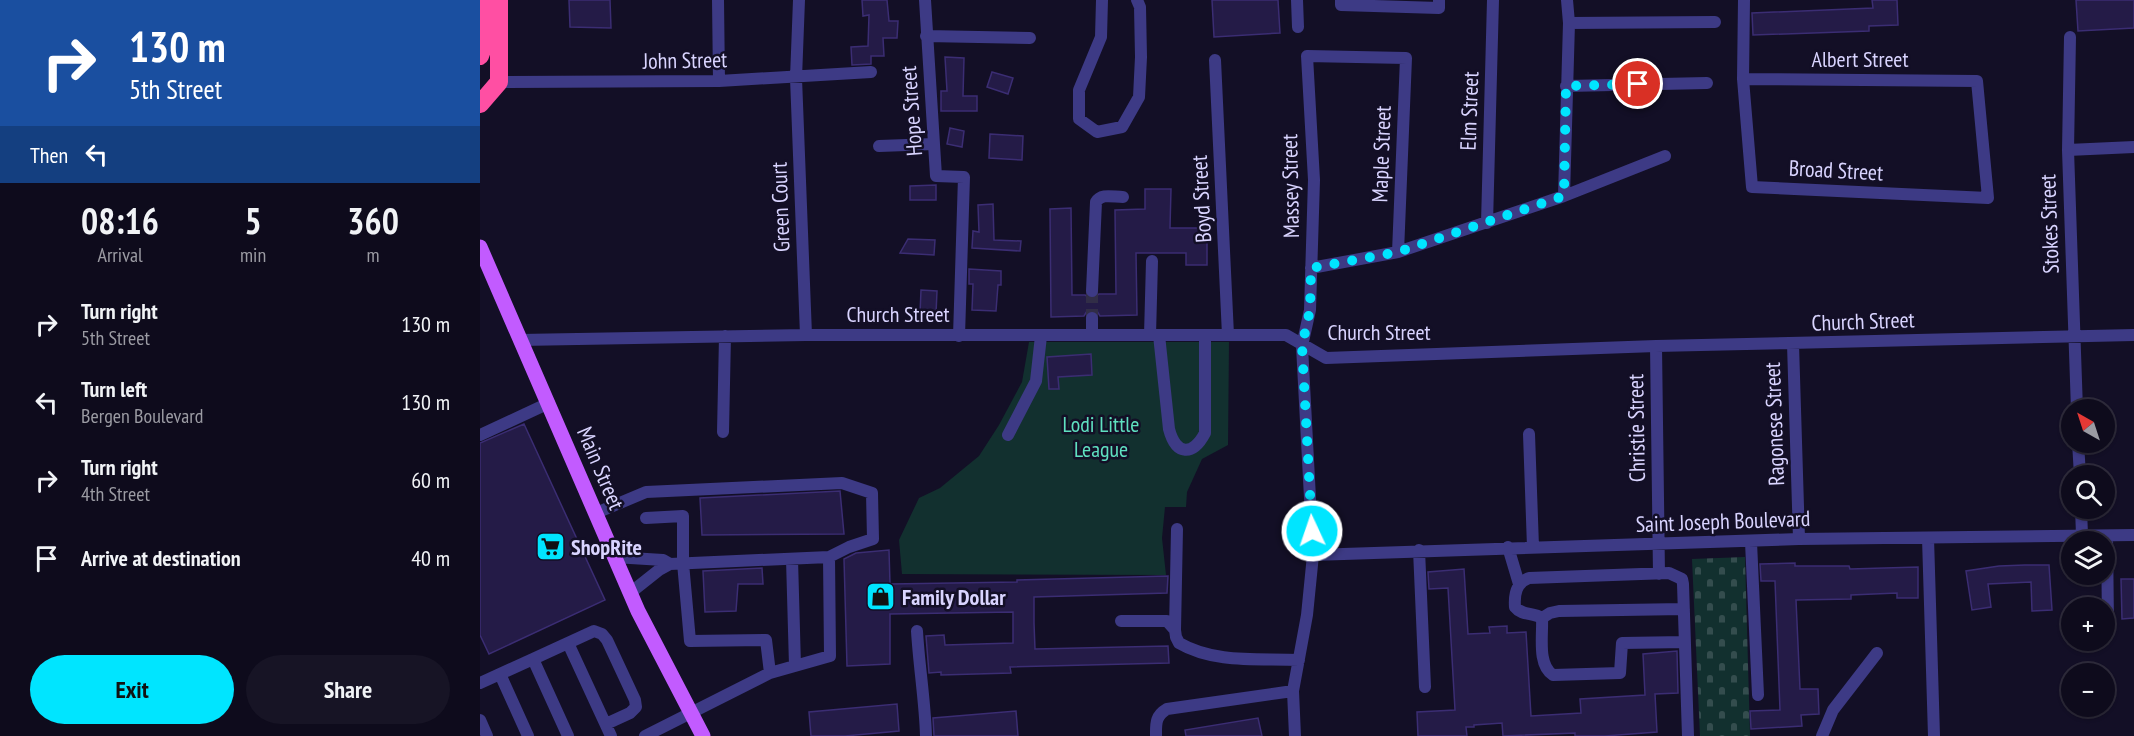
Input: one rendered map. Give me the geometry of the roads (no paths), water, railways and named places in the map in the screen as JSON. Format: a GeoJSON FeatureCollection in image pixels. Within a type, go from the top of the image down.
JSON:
{"type":"FeatureCollection","features":[{"type":"Feature","properties":{"kind":"highway"},"geometry":{"type":"LineString","coordinates":[[481,0],[483,27],[481,53]]}},
{"type":"Feature","properties":{"kind":"highway"},"geometry":{"type":"LineString","coordinates":[[480,104],[498,82],[499,0]]}},
{"type":"Feature","properties":{"kind":"main road","name":"Main Street"},"geometry":{"type":"LineString","coordinates":[[480,247],[630,593],[703,736]]}},
{"type":"Feature","properties":{"kind":"street"},"geometry":{"type":"LineString","coordinates":[[718,0],[719,81]]}},
{"type":"Feature","properties":{"kind":"street","name":"Green Court"},"geometry":{"type":"LineString","coordinates":[[799,0],[796,78],[806,335]]}},
{"type":"Feature","properties":{"kind":"street","name":"Hope Street"},"geometry":{"type":"LineString","coordinates":[[925,0],[936,176],[964,177],[959,336]]}},
{"type":"Feature","properties":{"kind":"street"},"geometry":{"type":"LineString","coordinates":[[1102,0],[1101,37],[1079,90],[1079,119],[1097,132],[1122,127],[1139,97],[1140,7],[1137,0]]}},
{"type":"Feature","properties":{"kind":"street"},"geometry":{"type":"LineString","coordinates":[[1297,0],[1298,27]]}},
{"type":"Feature","properties":{"kind":"street"},"geometry":{"type":"LineString","coordinates":[[1341,0],[1341,5],[1439,8],[1439,0]]}},
{"type":"Feature","properties":{"kind":"street","name":"Elm Street"},"geometry":{"type":"LineString","coordinates":[[1487,223],[1493,0]]}},
{"type":"Feature","properties":{"kind":"street"},"geometry":{"type":"LineString","coordinates":[[1564,196],[1569,23],[1567,0]]}},
{"type":"Feature","properties":{"kind":"street","name":"Broad Street"},"geometry":{"type":"LineString","coordinates":[[1744,0],[1743,79],[1752,188],[1988,198],[1977,81]]}},
{"type":"Feature","properties":{"kind":"street"},"geometry":{"type":"LineString","coordinates":[[1569,23],[1715,22]]}},
{"type":"Feature","properties":{"kind":"street"},"geometry":{"type":"LineString","coordinates":[[926,36],[1030,38]]}},
{"type":"Feature","properties":{"kind":"street","name":"Stokes Street"},"geometry":{"type":"LineString","coordinates":[[2070,37],[2068,150],[2077,399]]}},
{"type":"Feature","properties":{"kind":"street","name":"Massey Street"},"geometry":{"type":"LineString","coordinates":[[1294,736],[1293,691],[1307,615],[1313,555],[1302,346],[1310,310],[1314,180],[1307,56],[1406,58]]}},
{"type":"Feature","properties":{"kind":"street","name":"Maple Street"},"geometry":{"type":"LineString","coordinates":[[1398,252],[1406,58]]}},
{"type":"Feature","properties":{"kind":"street","name":"Boyd Street"},"geometry":{"type":"LineString","coordinates":[[1215,60],[1228,335]]}},
{"type":"Feature","properties":{"kind":"street","name":"John Street"},"geometry":{"type":"LineString","coordinates":[[498,82],[719,81],[871,72]]}},
{"type":"Feature","properties":{"kind":"street","name":"Albert Street"},"geometry":{"type":"LineString","coordinates":[[1743,79],[1977,81]]}},
{"type":"Feature","properties":{"kind":"street"},"geometry":{"type":"LineString","coordinates":[[1566,86],[1707,83]]}},
{"type":"Feature","properties":{"kind":"street"},"geometry":{"type":"LineString","coordinates":[[879,146],[934,144]]}},
{"type":"Feature","properties":{"kind":"street"},"geometry":{"type":"LineString","coordinates":[[2068,150],[2134,147]]}},
{"type":"Feature","properties":{"kind":"street"},"geometry":{"type":"LineString","coordinates":[[1311,268],[1398,252],[1564,196],[1665,156]]}},
{"type":"Feature","properties":{"kind":"street"},"geometry":{"type":"LineString","coordinates":[[1092,291],[1096,202],[1104,196],[1123,197]]}},
{"type":"Feature","properties":{"kind":"street"},"geometry":{"type":"LineString","coordinates":[[1152,261],[1155,335],[1169,429],[1177,447],[1184,450],[1194,449],[1205,433],[1205,335]]}},
{"type":"Feature","properties":{"kind":"street"},"geometry":{"type":"LineString","coordinates":[[1092,318],[1092,335]]}},
{"type":"Feature","properties":{"kind":"street","name":"Church Street"},"geometry":{"type":"LineString","coordinates":[[520,340],[806,335],[1286,335],[1326,358],[1656,346],[2134,335]]}},
{"type":"Feature","properties":{"kind":"street"},"geometry":{"type":"LineString","coordinates":[[723,432],[725,336]]}},
{"type":"Feature","properties":{"kind":"street"},"geometry":{"type":"LineString","coordinates":[[1008,435],[1036,381],[1041,336]]}},
{"type":"Feature","properties":{"kind":"street","name":"Ragonese Street"},"geometry":{"type":"LineString","coordinates":[[1793,344],[1799,539]]}},
{"type":"Feature","properties":{"kind":"street","name":"Christie Street"},"geometry":{"type":"LineString","coordinates":[[1656,346],[1659,574]]}},
{"type":"Feature","properties":{"kind":"street"},"geometry":{"type":"LineString","coordinates":[[480,435],[549,403]]}},
{"type":"Feature","properties":{"kind":"street"},"geometry":{"type":"LineString","coordinates":[[1529,434],[1533,547]]}},
{"type":"Feature","properties":{"kind":"street"},"geometry":{"type":"LineString","coordinates":[[596,513],[646,492],[842,483],[872,493],[873,539],[849,547],[829,558],[677,563],[614,556]]}},
{"type":"Feature","properties":{"kind":"street"},"geometry":{"type":"LineString","coordinates":[[646,518],[683,516],[677,563],[690,641],[766,640],[770,673]]}},
{"type":"Feature","properties":{"kind":"street"},"geometry":{"type":"LineString","coordinates":[[1177,529],[1178,572],[1175,630],[1179,644],[1227,658],[1299,660]]}},
{"type":"Feature","properties":{"kind":"street","name":"Saint Joseph Boulevard"},"geometry":{"type":"LineString","coordinates":[[1313,555],[1799,539],[2061,535]]}},
{"type":"Feature","properties":{"kind":"street","name":"Saint Joseph Boulevard"},"geometry":{"type":"LineString","coordinates":[[2115,536],[2134,535]]}},
{"type":"Feature","properties":{"kind":"street"},"geometry":{"type":"LineString","coordinates":[[1928,538],[1934,736]]}},
{"type":"Feature","properties":{"kind":"street"},"geometry":{"type":"LineString","coordinates":[[1751,542],[1758,694]]}},
{"type":"Feature","properties":{"kind":"street"},"geometry":{"type":"LineString","coordinates":[[1508,547],[1519,584]]}},
{"type":"Feature","properties":{"kind":"street"},"geometry":{"type":"LineString","coordinates":[[1419,550],[1425,687]]}},
{"type":"Feature","properties":{"kind":"street"},"geometry":{"type":"LineString","coordinates":[[645,736],[770,673],[830,656],[829,558]]}},
{"type":"Feature","properties":{"kind":"street"},"geometry":{"type":"LineString","coordinates":[[792,559],[795,666]]}},
{"type":"Feature","properties":{"kind":"street"},"geometry":{"type":"LineString","coordinates":[[630,593],[659,570],[677,563]]}},
{"type":"Feature","properties":{"kind":"street"},"geometry":{"type":"LineString","coordinates":[[1542,618],[1522,613],[1515,607],[1515,590],[1519,584],[1529,578],[1675,574],[1682,579],[1688,736]]}},
{"type":"Feature","properties":{"kind":"street"},"geometry":{"type":"LineString","coordinates":[[1542,618],[1559,611],[1684,609]]}},
{"type":"Feature","properties":{"kind":"street"},"geometry":{"type":"LineString","coordinates":[[1542,618],[1544,664],[1547,671],[1559,676],[1620,673],[1622,643],[1685,642]]}},
{"type":"Feature","properties":{"kind":"street"},"geometry":{"type":"LineString","coordinates":[[1121,621],[1167,621],[1175,630]]}},
{"type":"Feature","properties":{"kind":"street"},"geometry":{"type":"LineString","coordinates":[[480,683],[594,631],[602,634],[607,640],[635,700],[636,707],[630,713],[606,724]]}},
{"type":"Feature","properties":{"kind":"street"},"geometry":{"type":"LineString","coordinates":[[917,631],[926,736]]}},
{"type":"Feature","properties":{"kind":"street"},"geometry":{"type":"LineString","coordinates":[[568,643],[611,736]]}},
{"type":"Feature","properties":{"kind":"street"},"geometry":{"type":"LineString","coordinates":[[1822,736],[1833,710],[1877,653]]}},
{"type":"Feature","properties":{"kind":"street"},"geometry":{"type":"LineString","coordinates":[[533,659],[568,736]]}},
{"type":"Feature","properties":{"kind":"street"},"geometry":{"type":"LineString","coordinates":[[500,674],[528,736]]}},
{"type":"Feature","properties":{"kind":"street"},"geometry":{"type":"LineString","coordinates":[[1156,736],[1156,720],[1160,713],[1167,710],[1293,691]]}},
{"type":"Feature","properties":{"kind":"street"},"geometry":{"type":"LineString","coordinates":[[480,720],[488,736]]}},
{"type":"Feature","properties":{"kind":"tunnel"},"geometry":{"type":"LineString","coordinates":[[1092,291],[1092,318]]}},
{"type":"Feature","properties":{"kind":"place","name":"ShopRite"},"geometry":{"type":"Point","coordinates":[550,547]}},
{"type":"Feature","properties":{"kind":"place","name":"Family Dollar"},"geometry":{"type":"Point","coordinates":[881,597]}},
{"type":"Feature","properties":{"kind":"park label","name":"Lodi Little League"},"geometry":{"type":"Point","coordinates":[1101,437]}}]}
